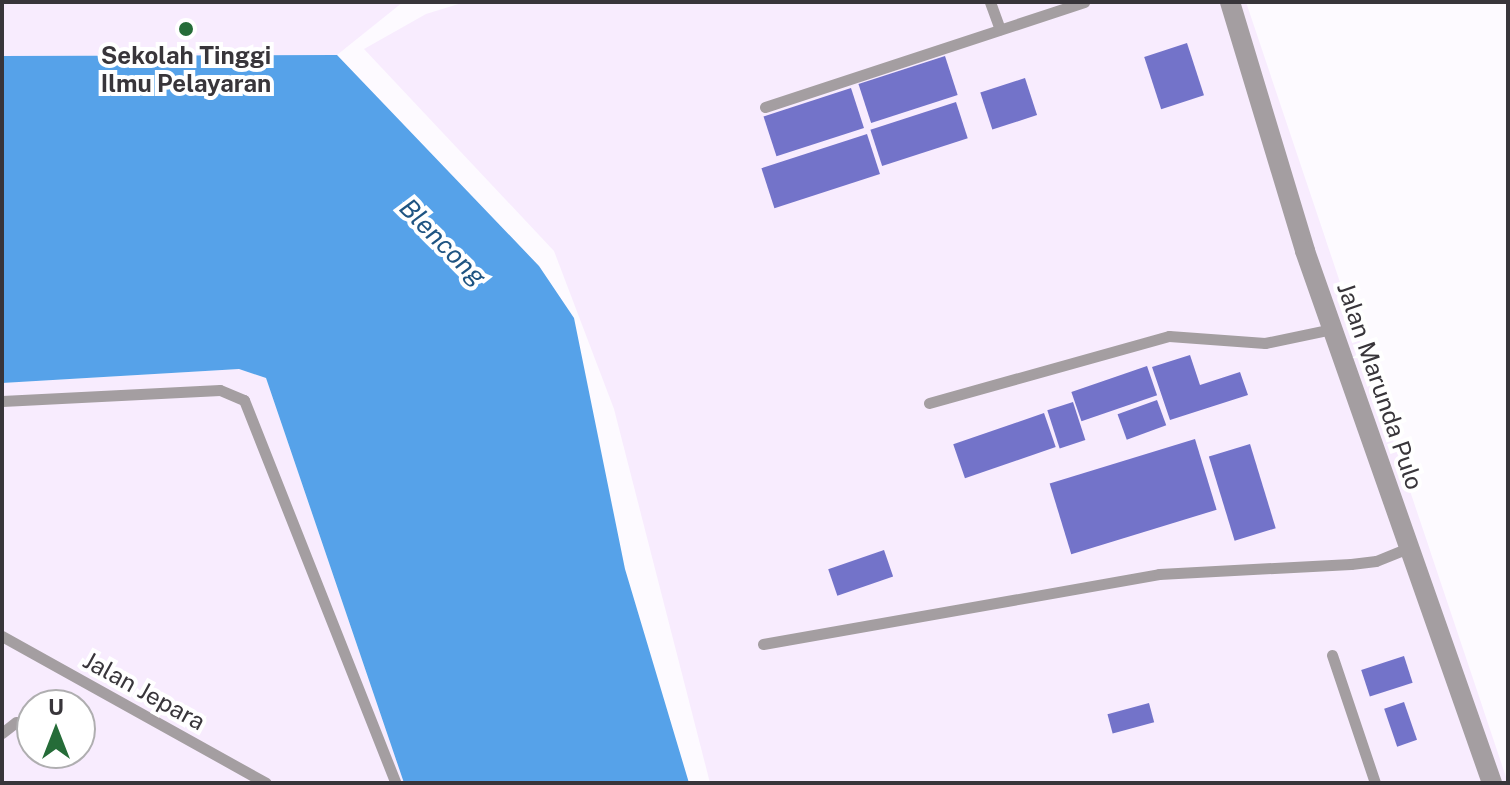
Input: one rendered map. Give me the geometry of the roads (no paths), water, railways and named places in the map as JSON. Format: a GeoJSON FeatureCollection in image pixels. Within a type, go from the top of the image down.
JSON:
{"type":"FeatureCollection","features":[{"type":"Feature","properties":{"kind":"street","name":"Jalan Marunda Pulo"},"geometry":{"type":"LineString","coordinates":[[1230,2],[1332,329],[1492,783]]}},
{"type":"Feature","properties":{"kind":"lane"},"geometry":{"type":"LineString","coordinates":[[990,2],[1000,29]]}},
{"type":"Feature","properties":{"kind":"lane"},"geometry":{"type":"LineString","coordinates":[[765,107],[1084,2]]}},
{"type":"Feature","properties":{"kind":"lane"},"geometry":{"type":"LineString","coordinates":[[929,403],[1169,336],[1265,343],[1295,341],[1332,329]]}},
{"type":"Feature","properties":{"kind":"lane"},"geometry":{"type":"LineString","coordinates":[[2,401],[220,390],[244,400],[396,783]]}},
{"type":"Feature","properties":{"kind":"lane"},"geometry":{"type":"LineString","coordinates":[[763,644],[1159,574],[1351,564],[1376,561],[1409,548]]}},
{"type":"Feature","properties":{"kind":"lane","name":"Jalan Jepara"},"geometry":{"type":"LineString","coordinates":[[2,636],[266,783]]}},
{"type":"Feature","properties":{"kind":"lane"},"geometry":{"type":"LineString","coordinates":[[1332,655],[1375,783]]}},
{"type":"Feature","properties":{"kind":"lane"},"geometry":{"type":"LineString","coordinates":[[2,733],[16,722]]}},
{"type":"Feature","properties":{"kind":"water","name":"Blencong"},"geometry":{"type":"Polygon","coordinates":[[[337,55],[539,266],[574,318],[625,569],[689,783],[404,783],[266,378],[239,369],[2,383],[2,56],[337,55]]]}},
{"type":"Feature","properties":{"kind":"place","name":"Sekolah Tinggi Ilmu Pelayaran"},"geometry":{"type":"Point","coordinates":[186,29]}}]}
